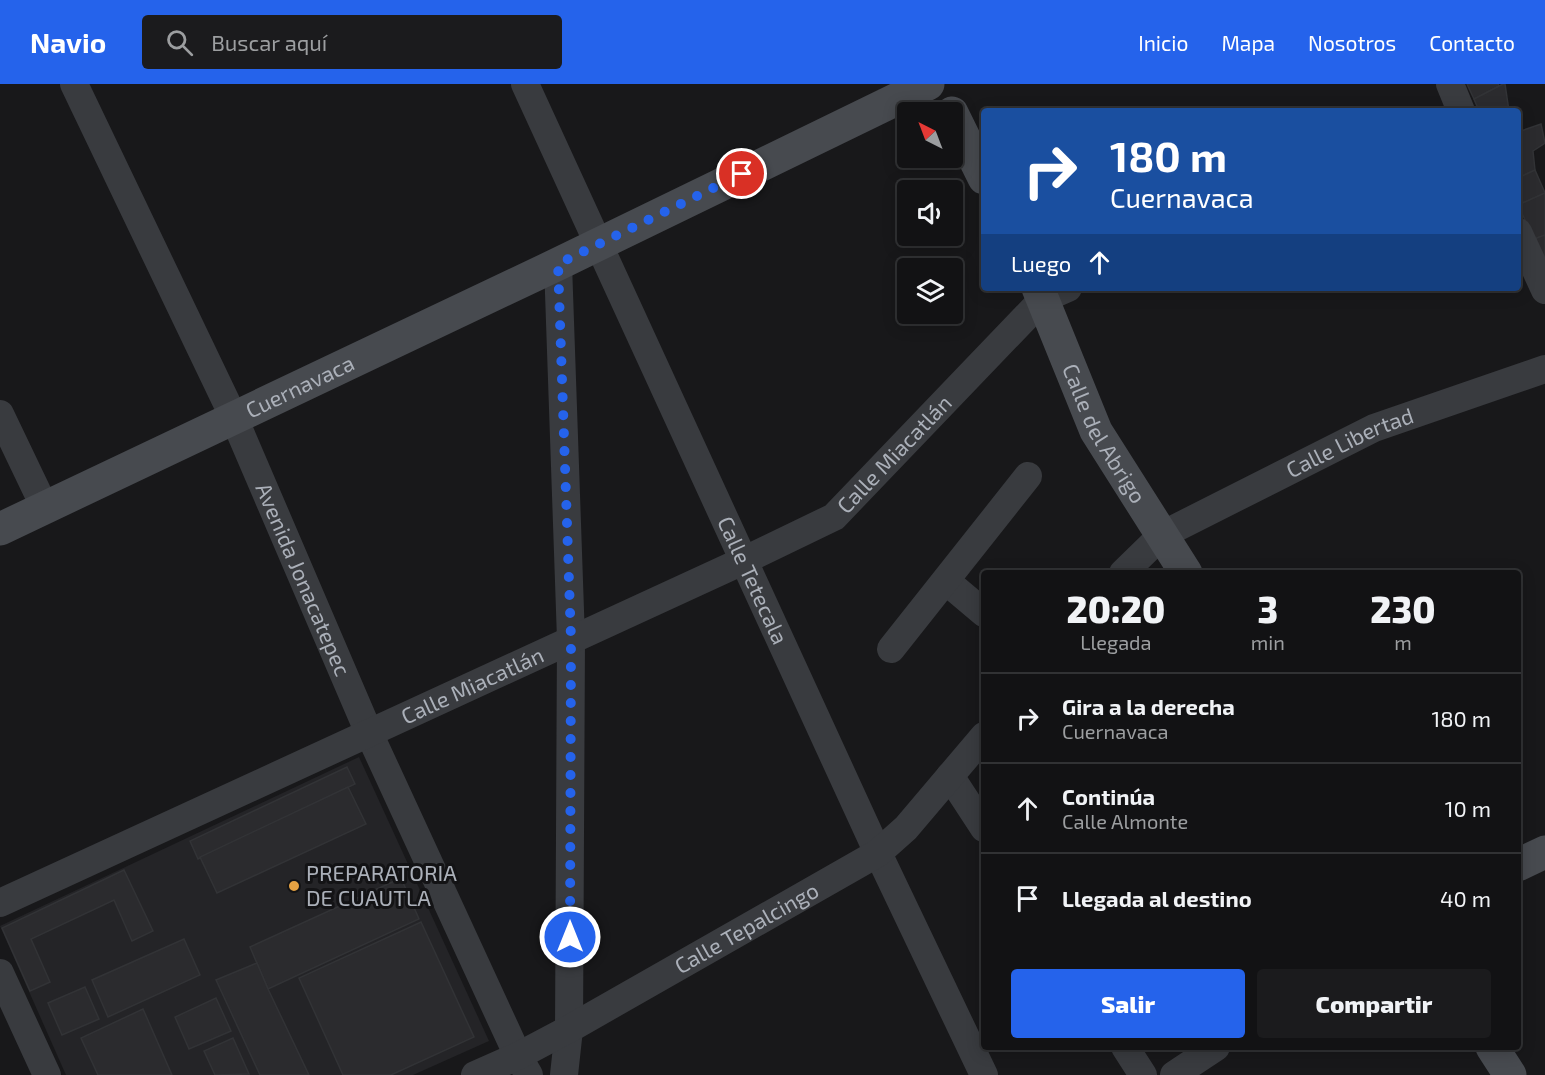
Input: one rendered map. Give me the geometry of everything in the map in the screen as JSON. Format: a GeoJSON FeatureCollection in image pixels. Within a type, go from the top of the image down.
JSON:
{"type":"FeatureCollection","features":[{"type":"Feature","properties":{"kind":"street","name":"Avenida Jonacatepec"},"geometry":{"type":"LineString","coordinates":[[74,84],[234,418],[369,733],[524,1066]]}},
{"type":"Feature","properties":{"kind":"street","name":"Calle Tetecala"},"geometry":{"type":"LineString","coordinates":[[525,84],[878,853],[984,1075]]}},
{"type":"Feature","properties":{"kind":"street","name":"Cuernavaca"},"geometry":{"type":"LineString","coordinates":[[0,529],[558,264],[928,84]]}},
{"type":"Feature","properties":{"kind":"street"},"geometry":{"type":"LineString","coordinates":[[938,84],[947,102]]}},
{"type":"Feature","properties":{"kind":"street"},"geometry":{"type":"LineString","coordinates":[[1450,84],[1460,108]]}},
{"type":"Feature","properties":{"kind":"street"},"geometry":{"type":"LineString","coordinates":[[963,135],[981,172]]}},
{"type":"Feature","properties":{"kind":"street"},"geometry":{"type":"LineString","coordinates":[[1521,238],[1545,290]]}},
{"type":"Feature","properties":{"kind":"street"},"geometry":{"type":"LineString","coordinates":[[558,264],[571,639],[569,1029],[564,1075]]}},
{"type":"Feature","properties":{"kind":"street","name":"Calle Miacatlán"},"geometry":{"type":"LineString","coordinates":[[0,903],[834,517],[1050,292]]}},
{"type":"Feature","properties":{"kind":"street","name":"Calle del Abrigo"},"geometry":{"type":"LineString","coordinates":[[1050,292],[1096,431],[1184,570]]}},
{"type":"Feature","properties":{"kind":"street","name":"Calle Libertad"},"geometry":{"type":"LineString","coordinates":[[1162,535],[1374,428],[1545,369]]}},
{"type":"Feature","properties":{"kind":"street"},"geometry":{"type":"LineString","coordinates":[[0,414],[45,508]]}},
{"type":"Feature","properties":{"kind":"street"},"geometry":{"type":"LineString","coordinates":[[891,649],[1028,476]]}},
{"type":"Feature","properties":{"kind":"street"},"geometry":{"type":"LineString","coordinates":[[1126,570],[1162,535]]}},
{"type":"Feature","properties":{"kind":"street"},"geometry":{"type":"LineString","coordinates":[[946,581],[981,610]]}},
{"type":"Feature","properties":{"kind":"street","name":"Calle Tepalcingo"},"geometry":{"type":"LineString","coordinates":[[475,1075],[524,1066],[569,1029],[878,853],[906,828],[981,740]]}},
{"type":"Feature","properties":{"kind":"street"},"geometry":{"type":"LineString","coordinates":[[950,776],[981,823]]}},
{"type":"Feature","properties":{"kind":"street"},"geometry":{"type":"LineString","coordinates":[[1521,864],[1545,852]]}},
{"type":"Feature","properties":{"kind":"street"},"geometry":{"type":"LineString","coordinates":[[0,973],[47,1075]]}},
{"type":"Feature","properties":{"kind":"street"},"geometry":{"type":"LineString","coordinates":[[1127,1050],[1143,1075]]}},
{"type":"Feature","properties":{"kind":"street"},"geometry":{"type":"LineString","coordinates":[[1174,1075],[1212,1050]]}},
{"type":"Feature","properties":{"kind":"street"},"geometry":{"type":"LineString","coordinates":[[1494,1050],[1510,1075]]}},
{"type":"Feature","properties":{"kind":"shaded area","name":"PREPARATORIA DE CUAUTLA"},"geometry":{"type":"Polygon","coordinates":[[[359,757],[489,1041],[413,1075],[66,1075],[0,926],[359,757]]]}},
{"type":"Feature","properties":{"kind":"building"},"geometry":{"type":"Polygon","coordinates":[[[1467,84],[1498,84],[1499,86],[1474,99],[1467,84]]]}},
{"type":"Feature","properties":{"kind":"building"},"geometry":{"type":"Polygon","coordinates":[[[1505,84],[1509,108],[1478,108],[1474,99],[1505,84]]]}},
{"type":"Feature","properties":{"kind":"building"},"geometry":{"type":"Polygon","coordinates":[[[1541,124],[1545,143],[1533,151],[1535,170],[1521,177],[1521,131],[1541,124]]]}},
{"type":"Feature","properties":{"kind":"building"},"geometry":{"type":"Polygon","coordinates":[[[1535,170],[1545,193],[1521,204],[1521,177],[1535,170]]]}},
{"type":"Feature","properties":{"kind":"building"},"geometry":{"type":"Polygon","coordinates":[[[1545,193],[1545,235],[1534,239],[1521,211],[1521,204],[1545,193]]]}},
{"type":"Feature","properties":{"kind":"building"},"geometry":{"type":"Polygon","coordinates":[[[1545,235],[1545,256],[1539,258],[1534,239],[1545,235]]]}},
{"type":"Feature","properties":{"kind":"building"},"geometry":{"type":"Polygon","coordinates":[[[347,767],[355,784],[198,859],[190,841],[347,767]]]}},
{"type":"Feature","properties":{"kind":"building"},"geometry":{"type":"Polygon","coordinates":[[[348,787],[366,824],[217,893],[200,857],[348,787]]]}},
{"type":"Feature","properties":{"kind":"building"},"geometry":{"type":"Polygon","coordinates":[[[124,870],[153,931],[132,941],[114,900],[31,939],[50,982],[30,991],[2,928],[124,870]]]}},
{"type":"Feature","properties":{"kind":"building"},"geometry":{"type":"Polygon","coordinates":[[[401,878],[419,919],[268,989],[250,947],[401,878]]]}},
{"type":"Feature","properties":{"kind":"building"},"geometry":{"type":"Polygon","coordinates":[[[421,922],[474,1037],[391,1075],[343,1075],[299,978],[421,922]]]}},
{"type":"Feature","properties":{"kind":"building"},"geometry":{"type":"Polygon","coordinates":[[[184,939],[200,975],[108,1017],[92,980],[184,939]]]}},
{"type":"Feature","properties":{"kind":"building"},"geometry":{"type":"Polygon","coordinates":[[[257,963],[309,1075],[260,1075],[216,980],[257,963]]]}},
{"type":"Feature","properties":{"kind":"building"},"geometry":{"type":"Polygon","coordinates":[[[85,987],[99,1019],[62,1035],[48,1003],[85,987]]]}},
{"type":"Feature","properties":{"kind":"building"},"geometry":{"type":"Polygon","coordinates":[[[216,998],[231,1031],[189,1049],[175,1017],[216,998]]]}},
{"type":"Feature","properties":{"kind":"building"},"geometry":{"type":"Polygon","coordinates":[[[143,1009],[172,1075],[98,1075],[81,1038],[143,1009]]]}},
{"type":"Feature","properties":{"kind":"building"},"geometry":{"type":"Polygon","coordinates":[[[233,1038],[249,1074],[215,1075],[204,1051],[233,1038]]]}},
{"type":"Feature","properties":{"kind":"place","name":"PREPARATORIA DE CUAUTLA"},"geometry":{"type":"Point","coordinates":[294,886]}},
{"type":"Feature","properties":{"kind":"route"},"geometry":{"type":"LineString","coordinates":[[570,937],[571,639],[558,264],[742,174]]}}]}
